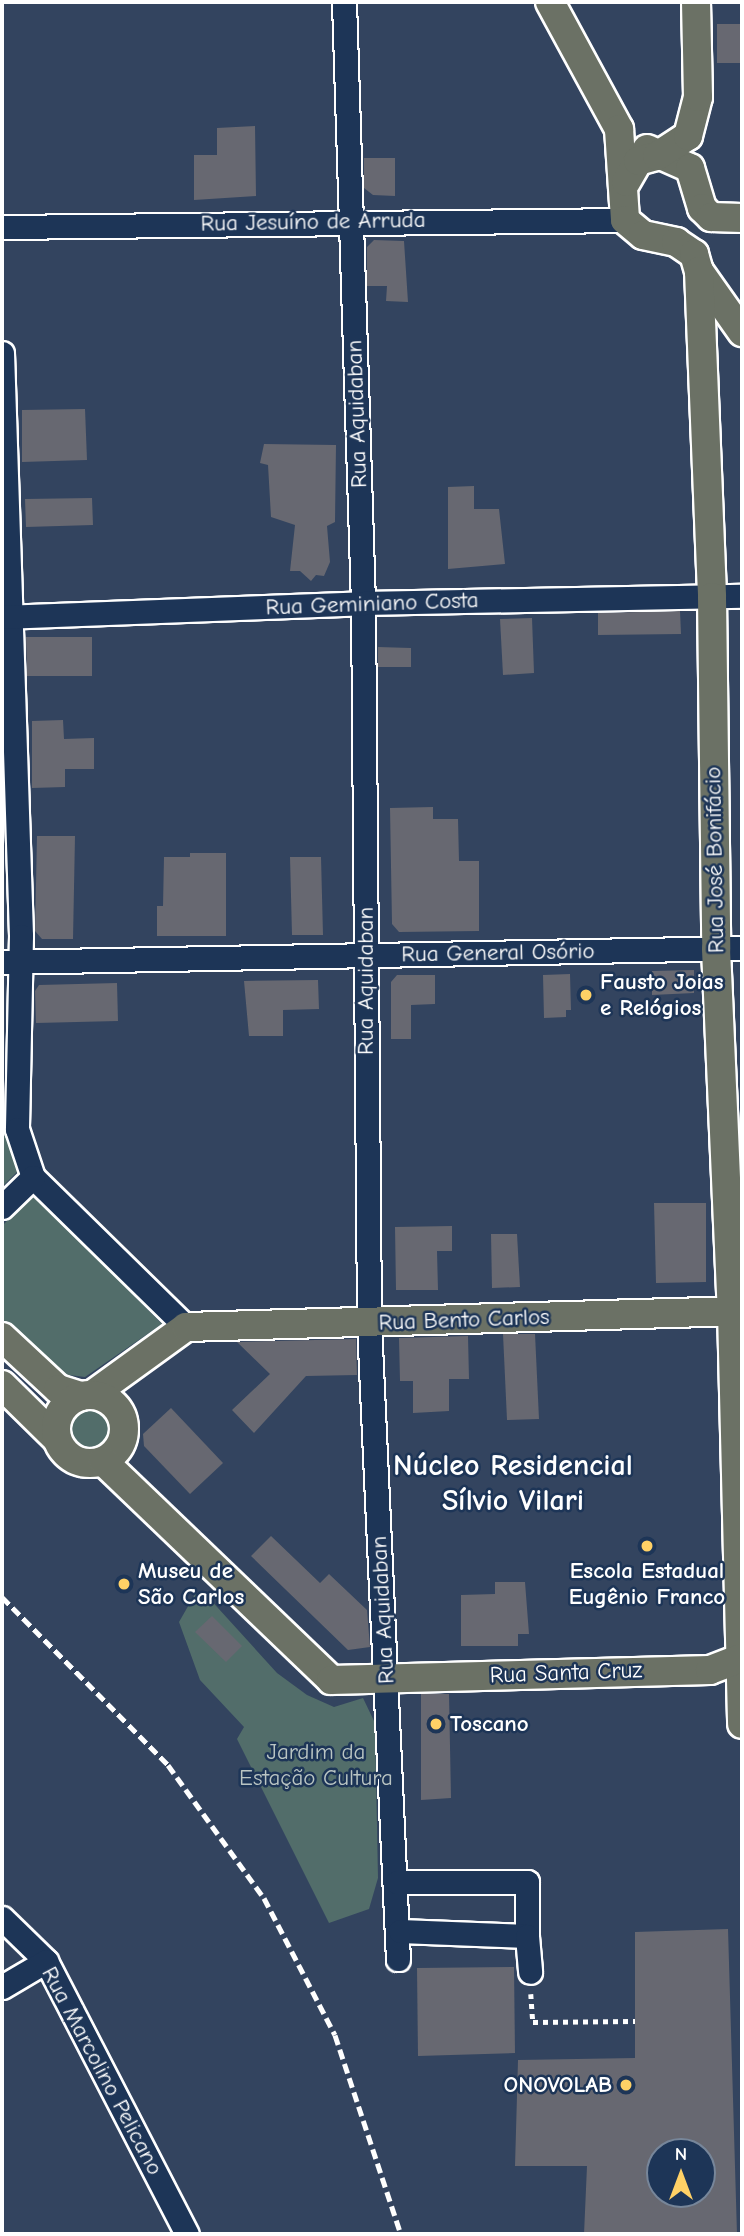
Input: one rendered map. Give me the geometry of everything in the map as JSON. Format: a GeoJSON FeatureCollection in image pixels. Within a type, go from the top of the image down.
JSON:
{"type":"FeatureCollection","features":[{"type":"Feature","properties":{"kind":"main road"},"geometry":{"type":"LineString","coordinates":[[550,2],[619,129],[626,182],[625,220],[643,235],[676,242],[694,254],[699,271],[742,332]]}},
{"type":"Feature","properties":{"kind":"main road"},"geometry":{"type":"LineString","coordinates":[[626,182],[638,162],[657,156],[688,136],[694,110],[696,2]]}},
{"type":"Feature","properties":{"kind":"main road"},"geometry":{"type":"LineString","coordinates":[[619,129],[657,156],[690,168],[702,208],[711,217],[737,218]]}},
{"type":"Feature","properties":{"kind":"main road","name":"Rua José Bonifácio"},"geometry":{"type":"LineString","coordinates":[[699,271],[729,949],[742,1724]]}},
{"type":"Feature","properties":{"kind":"main road","name":"Rua Bento Carlos"},"geometry":{"type":"LineString","coordinates":[[186,1327],[369,1324],[737,1311]]}},
{"type":"Feature","properties":{"kind":"main road"},"geometry":{"type":"LineString","coordinates":[[57,1439],[58,1417],[71,1401],[87,1396],[186,1327]]}},
{"type":"Feature","properties":{"kind":"main road"},"geometry":{"type":"LineString","coordinates":[[2,1337],[58,1389],[113,1404],[124,1424],[120,1447],[103,1461],[91,1464],[69,1457],[57,1439],[2,1385]]}},
{"type":"Feature","properties":{"kind":"main road","name":"Rua Santa Cruz"},"geometry":{"type":"LineString","coordinates":[[103,1461],[331,1680],[710,1670],[741,1658]]}},
{"type":"Feature","properties":{"kind":"street","name":"Rua Aquidaban"},"geometry":{"type":"LineString","coordinates":[[344,2],[363,603],[369,1324],[400,1931],[398,1959]]}},
{"type":"Feature","properties":{"kind":"street","name":"Rua Jesuíno de Arruda"},"geometry":{"type":"LineString","coordinates":[[2,227],[351,220],[625,220]]}},
{"type":"Feature","properties":{"kind":"street"},"geometry":{"type":"LineString","coordinates":[[2,354],[11,962],[19,1111],[17,1129],[33,1177],[186,1327]]}},
{"type":"Feature","properties":{"kind":"street","name":"Rua Geminiano Costa"},"geometry":{"type":"LineString","coordinates":[[5,617],[363,603],[742,596]]}},
{"type":"Feature","properties":{"kind":"street","name":"Rua General Osório"},"geometry":{"type":"LineString","coordinates":[[11,962],[729,949]]}},
{"type":"Feature","properties":{"kind":"street"},"geometry":{"type":"LineString","coordinates":[[2,1129],[19,1111]]}},
{"type":"Feature","properties":{"kind":"street"},"geometry":{"type":"LineString","coordinates":[[2,1207],[33,1177]]}},
{"type":"Feature","properties":{"kind":"street"},"geometry":{"type":"LineString","coordinates":[[397,1882],[527,1882],[530,1972]]}},
{"type":"Feature","properties":{"kind":"street","name":"Rua Marcolino Pelicano"},"geometry":{"type":"LineString","coordinates":[[2,1918],[46,1961],[187,2234]]}},
{"type":"Feature","properties":{"kind":"street"},"geometry":{"type":"LineString","coordinates":[[400,1931],[527,1936]]}},
{"type":"Feature","properties":{"kind":"street"},"geometry":{"type":"LineString","coordinates":[[2,1987],[46,1961]]}},
{"type":"Feature","properties":{"kind":"path"},"geometry":{"type":"LineString","coordinates":[[530,1972],[533,2022],[635,2021]]}},
{"type":"Feature","properties":{"kind":"green space"},"geometry":{"type":"Polygon","coordinates":[[[10,1128],[8,1140],[18,1171],[2,1187],[2,1138],[10,1128]]]}},
{"type":"Feature","properties":{"kind":"green space"},"geometry":{"type":"Polygon","coordinates":[[[33,1194],[162,1324],[85,1377],[61,1374],[47,1366],[2,1322],[2,1226],[33,1194]]]}},
{"type":"Feature","properties":{"kind":"green space"},"geometry":{"type":"Polygon","coordinates":[[[90,1409],[103,1415],[109,1428],[103,1441],[90,1447],[77,1441],[71,1428],[77,1415],[90,1409]]]}},
{"type":"Feature","properties":{"kind":"green space","name":"Jardim da Estação Cultura"},"geometry":{"type":"Polygon","coordinates":[[[195,1594],[208,1597],[277,1673],[307,1695],[334,1707],[363,1698],[375,1723],[378,1878],[369,1909],[329,1923],[237,1739],[244,1727],[200,1680],[179,1622],[195,1594]]]}},
{"type":"Feature","properties":{"kind":"building"},"geometry":{"type":"Polygon","coordinates":[[[717,24],[742,24],[742,63],[717,63],[717,24]]]}},
{"type":"Feature","properties":{"kind":"building"},"geometry":{"type":"Polygon","coordinates":[[[255,126],[256,196],[194,200],[194,155],[217,155],[217,128],[255,126]]]}},
{"type":"Feature","properties":{"kind":"building"},"geometry":{"type":"Polygon","coordinates":[[[364,158],[395,158],[395,196],[373,195],[364,188],[364,158]]]}},
{"type":"Feature","properties":{"kind":"building"},"geometry":{"type":"Polygon","coordinates":[[[374,240],[404,241],[408,302],[386,301],[387,286],[367,286],[367,247],[374,240]]]}},
{"type":"Feature","properties":{"kind":"building"},"geometry":{"type":"Polygon","coordinates":[[[85,409],[87,460],[22,462],[22,410],[85,409]]]}},
{"type":"Feature","properties":{"kind":"building"},"geometry":{"type":"Polygon","coordinates":[[[264,444],[336,445],[335,522],[327,526],[330,562],[324,576],[316,575],[311,581],[300,571],[290,571],[295,525],[271,517],[268,465],[260,463],[264,444]]]}},
{"type":"Feature","properties":{"kind":"building"},"geometry":{"type":"Polygon","coordinates":[[[474,486],[474,509],[499,509],[505,564],[448,569],[448,487],[474,486]]]}},
{"type":"Feature","properties":{"kind":"building"},"geometry":{"type":"Polygon","coordinates":[[[92,498],[93,525],[26,527],[25,499],[92,498]]]}},
{"type":"Feature","properties":{"kind":"building"},"geometry":{"type":"Polygon","coordinates":[[[680,611],[681,634],[598,635],[598,613],[680,611]]]}},
{"type":"Feature","properties":{"kind":"building"},"geometry":{"type":"Polygon","coordinates":[[[532,618],[534,673],[503,675],[500,619],[532,618]]]}},
{"type":"Feature","properties":{"kind":"building"},"geometry":{"type":"Polygon","coordinates":[[[26,637],[92,637],[92,676],[27,676],[26,637]]]}},
{"type":"Feature","properties":{"kind":"building"},"geometry":{"type":"Polygon","coordinates":[[[378,647],[411,648],[411,667],[378,667],[378,647]]]}},
{"type":"Feature","properties":{"kind":"building"},"geometry":{"type":"Polygon","coordinates":[[[63,720],[64,739],[94,738],[94,769],[65,769],[65,787],[32,788],[32,721],[63,720]]]}},
{"type":"Feature","properties":{"kind":"building"},"geometry":{"type":"Polygon","coordinates":[[[433,807],[433,819],[458,819],[459,861],[479,861],[479,931],[399,932],[392,924],[390,808],[433,807]]]}},
{"type":"Feature","properties":{"kind":"building"},"geometry":{"type":"Polygon","coordinates":[[[37,836],[75,836],[73,939],[42,939],[35,931],[37,836]]]}},
{"type":"Feature","properties":{"kind":"building"},"geometry":{"type":"Polygon","coordinates":[[[190,853],[226,853],[226,936],[157,936],[157,906],[163,906],[164,857],[190,857],[190,853]]]}},
{"type":"Feature","properties":{"kind":"building"},"geometry":{"type":"Polygon","coordinates":[[[290,857],[321,857],[323,935],[292,935],[290,857]]]}},
{"type":"Feature","properties":{"kind":"building"},"geometry":{"type":"Polygon","coordinates":[[[694,970],[694,993],[652,995],[652,971],[694,970]]]}},
{"type":"Feature","properties":{"kind":"building"},"geometry":{"type":"Polygon","coordinates":[[[570,974],[571,1010],[566,1010],[566,1017],[544,1018],[543,975],[570,974]]]}},
{"type":"Feature","properties":{"kind":"building"},"geometry":{"type":"Polygon","coordinates":[[[397,975],[435,975],[435,1004],[411,1005],[411,1039],[391,1039],[391,982],[397,975]]]}},
{"type":"Feature","properties":{"kind":"building"},"geometry":{"type":"Polygon","coordinates":[[[318,980],[319,1009],[283,1010],[283,1036],[249,1036],[244,981],[318,980]]]}},
{"type":"Feature","properties":{"kind":"building"},"geometry":{"type":"Polygon","coordinates":[[[117,983],[118,1021],[36,1023],[35,991],[39,985],[117,983]]]}},
{"type":"Feature","properties":{"kind":"building"},"geometry":{"type":"Polygon","coordinates":[[[654,1203],[706,1203],[706,1282],[656,1283],[654,1203]]]}},
{"type":"Feature","properties":{"kind":"building"},"geometry":{"type":"Polygon","coordinates":[[[452,1226],[452,1251],[437,1251],[438,1290],[396,1290],[395,1227],[452,1226]]]}},
{"type":"Feature","properties":{"kind":"building"},"geometry":{"type":"Polygon","coordinates":[[[491,1234],[517,1234],[520,1287],[492,1288],[491,1234]]]}},
{"type":"Feature","properties":{"kind":"building"},"geometry":{"type":"Polygon","coordinates":[[[503,1334],[535,1334],[539,1419],[507,1420],[503,1334]]]}},
{"type":"Feature","properties":{"kind":"building"},"geometry":{"type":"Polygon","coordinates":[[[468,1336],[469,1379],[449,1379],[449,1411],[413,1413],[413,1381],[400,1381],[399,1338],[468,1336]]]}},
{"type":"Feature","properties":{"kind":"building"},"geometry":{"type":"Polygon","coordinates":[[[356,1339],[357,1375],[306,1376],[254,1433],[232,1410],[270,1374],[237,1342],[356,1339]]]}},
{"type":"Feature","properties":{"kind":"building"},"geometry":{"type":"Polygon","coordinates":[[[171,1408],[223,1463],[190,1494],[144,1446],[143,1434],[171,1408]]]}},
{"type":"Feature","properties":{"kind":"building"},"geometry":{"type":"Polygon","coordinates":[[[271,1536],[320,1583],[329,1574],[367,1610],[370,1647],[348,1650],[251,1556],[271,1536]]]}},
{"type":"Feature","properties":{"kind":"building"},"geometry":{"type":"Polygon","coordinates":[[[495,1582],[525,1582],[529,1634],[518,1634],[518,1646],[461,1646],[461,1595],[495,1594],[495,1582]]]}},
{"type":"Feature","properties":{"kind":"building"},"geometry":{"type":"Polygon","coordinates":[[[212,1616],[242,1646],[226,1662],[195,1632],[212,1616]]]}},
{"type":"Feature","properties":{"kind":"building"},"geometry":{"type":"Polygon","coordinates":[[[421,1694],[449,1694],[451,1798],[421,1800],[421,1694]]]}},
{"type":"Feature","properties":{"kind":"building","name":"ONOVOLAB"},"geometry":{"type":"Polygon","coordinates":[[[728,1929],[737,2234],[584,2234],[587,2166],[515,2166],[518,2060],[635,2058],[635,1932],[728,1929]]]}},
{"type":"Feature","properties":{"kind":"building"},"geometry":{"type":"Polygon","coordinates":[[[514,1967],[515,2053],[418,2056],[417,1968],[514,1967]]]}},
{"type":"Feature","properties":{"kind":"railway"},"geometry":{"type":"LineString","coordinates":[[2,1597],[168,1765],[264,1898],[335,2035],[401,2234]]}},
{"type":"Feature","properties":{"kind":"place","name":"Fausto Joias e Relógios"},"geometry":{"type":"Point","coordinates":[586,995]}},
{"type":"Feature","properties":{"kind":"place","name":"Escola Estadual Eugênio Franco"},"geometry":{"type":"Point","coordinates":[647,1546]}},
{"type":"Feature","properties":{"kind":"place","name":"Museu de São Carlos"},"geometry":{"type":"Point","coordinates":[124,1584]}},
{"type":"Feature","properties":{"kind":"place","name":"Toscano"},"geometry":{"type":"Point","coordinates":[436,1724]}},
{"type":"Feature","properties":{"kind":"place","name":"ONOVOLAB"},"geometry":{"type":"Point","coordinates":[626,2085]}},
{"type":"Feature","properties":{"kind":"district","name":"Núcleo Residencial Sílvio Vilari"},"geometry":{"type":"Point","coordinates":[513,1483]}}]}
